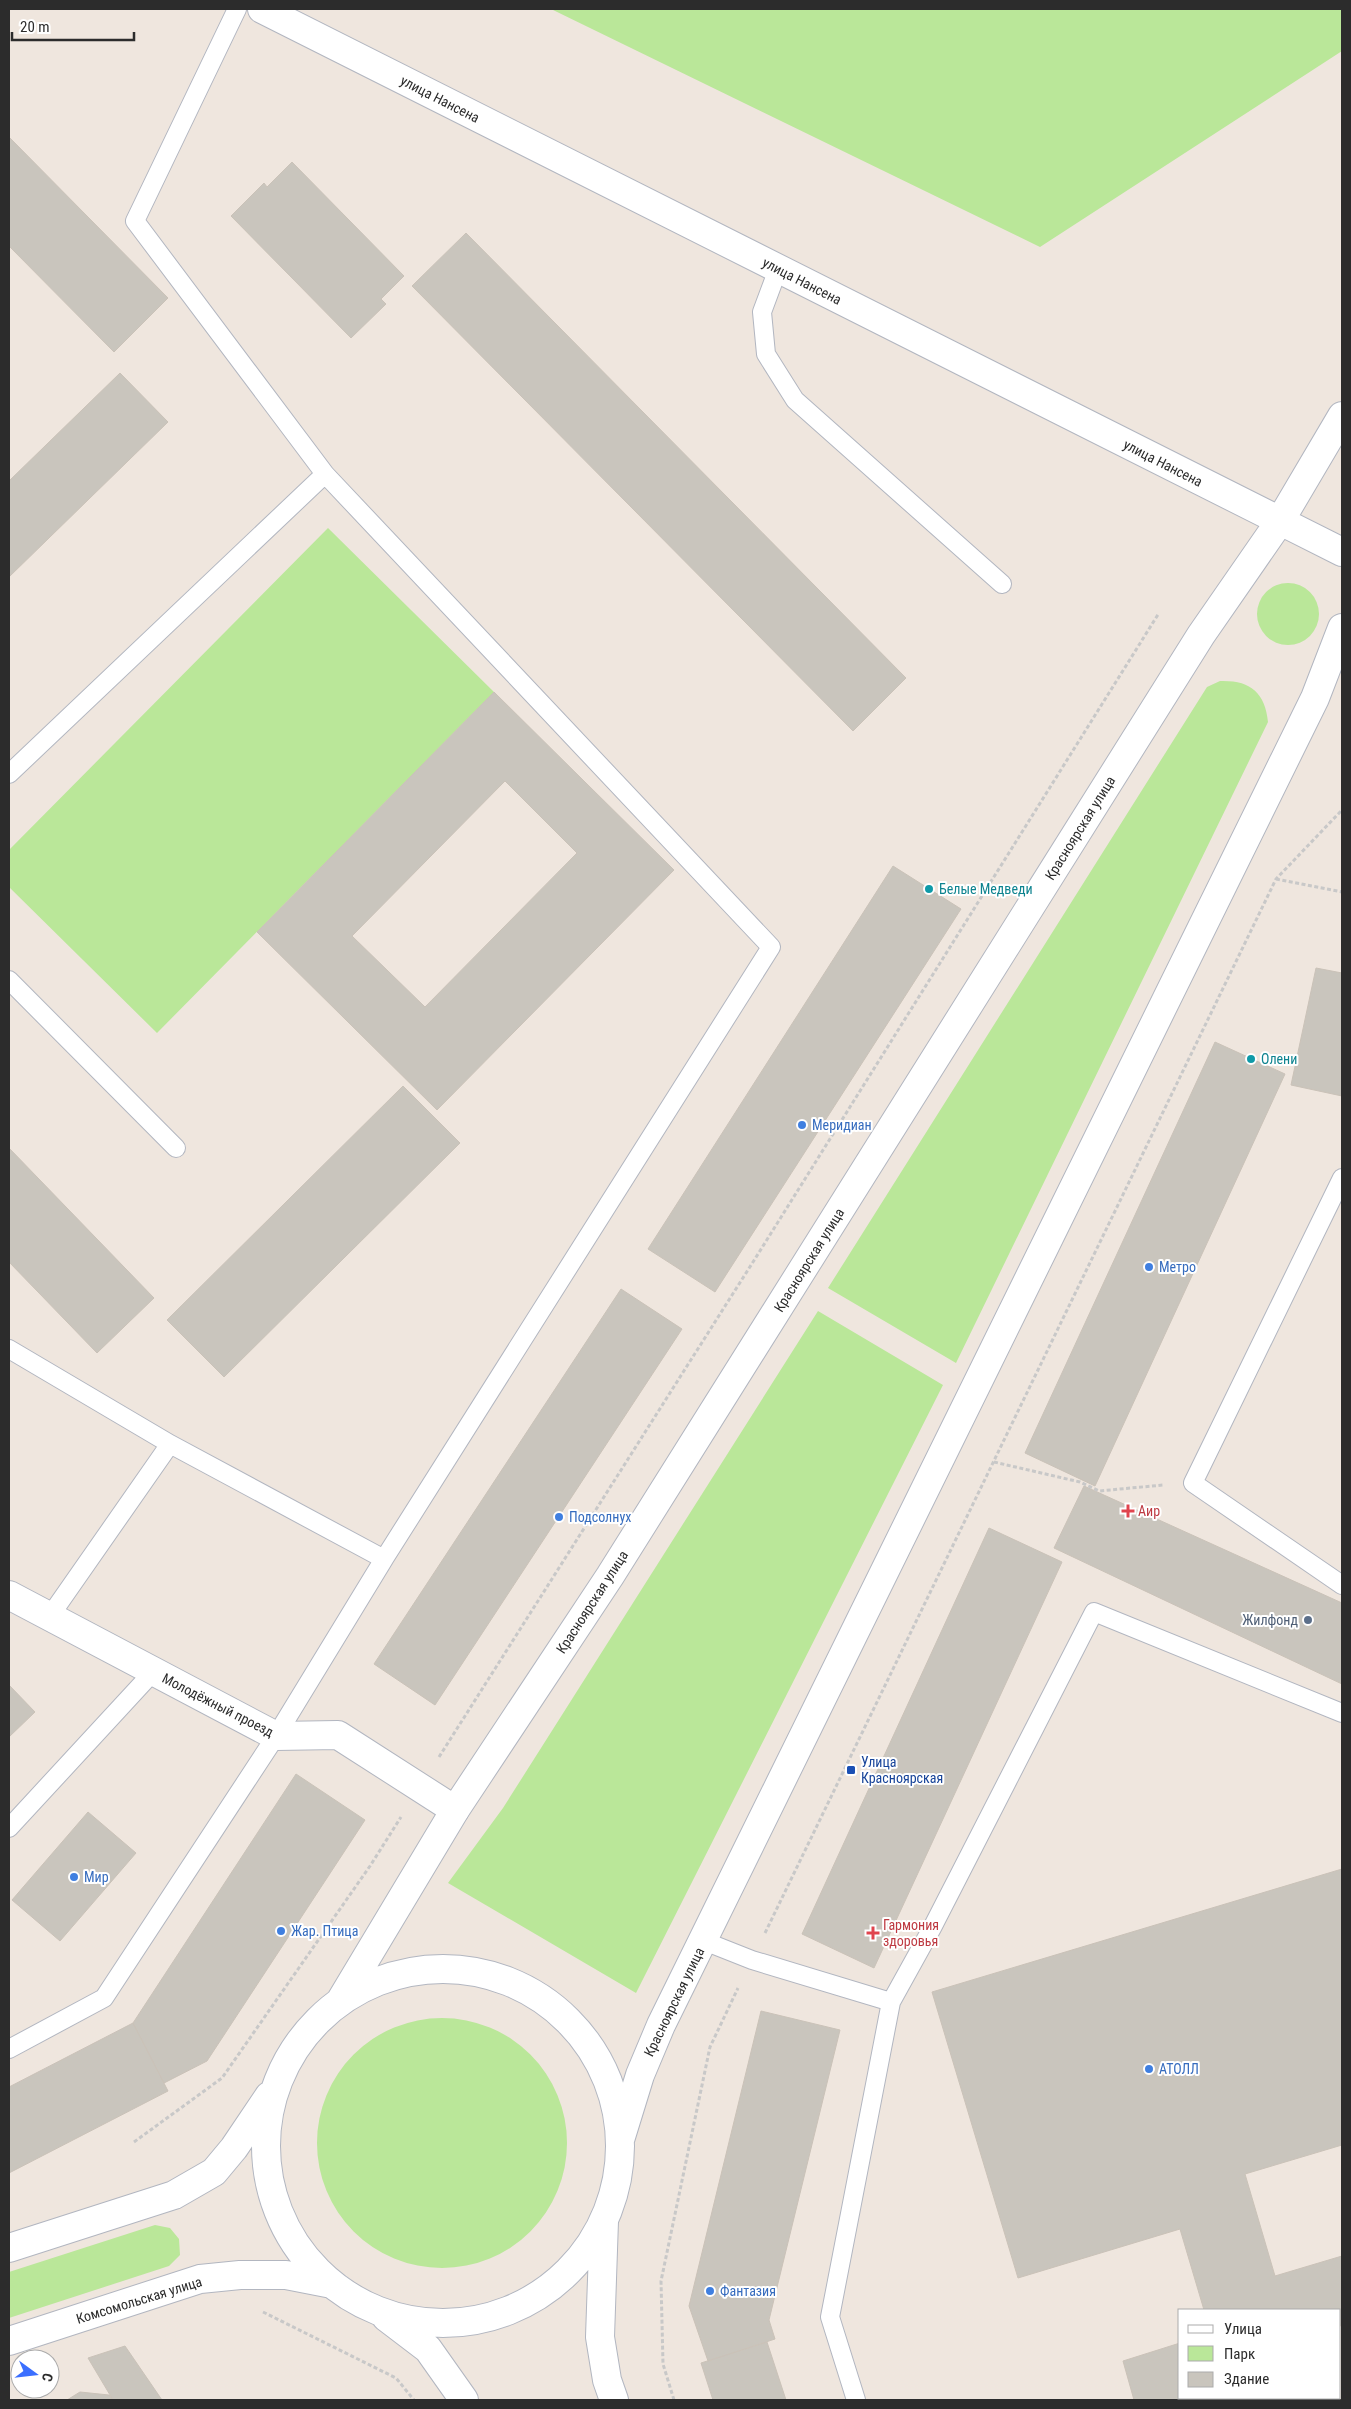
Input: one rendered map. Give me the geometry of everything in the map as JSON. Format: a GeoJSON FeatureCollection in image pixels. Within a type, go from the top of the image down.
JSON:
{"type":"FeatureCollection","features":[{"type":"Feature","properties":{"kind":"main road","name":"улица Нансена"},"geometry":{"type":"LineString","coordinates":[[262,9],[1342,552]]}},
{"type":"Feature","properties":{"kind":"main road","name":"Красноярская улица"},"geometry":{"type":"LineString","coordinates":[[1342,416],[1280,521],[1201,635],[610,1576],[455,1810],[341,2000],[302,2037],[276,2084],[267,2120],[265,2157],[271,2193],[285,2228],[305,2258],[332,2284],[379,2312],[430,2323],[484,2319],[533,2299],[574,2265],[604,2221],[617,2182],[620,2140],[640,2075],[661,2025],[1315,698],[1342,628]]}},
{"type":"Feature","properties":{"kind":"main road","name":"Молодёжный проезд"},"geometry":{"type":"LineString","coordinates":[[9,1595],[276,1736],[338,1735],[455,1810]]}},
{"type":"Feature","properties":{"kind":"main road","name":"Красноярская улица"},"geometry":{"type":"LineString","coordinates":[[341,2000],[390,1976],[444,1968],[497,1976],[546,2001],[585,2039],[611,2087],[620,2140]]}},
{"type":"Feature","properties":{"kind":"main road"},"geometry":{"type":"LineString","coordinates":[[9,2248],[174,2195],[214,2172],[234,2148],[276,2084]]}},
{"type":"Feature","properties":{"kind":"main road"},"geometry":{"type":"LineString","coordinates":[[604,2221],[600,2337],[607,2380],[614,2400]]}},
{"type":"Feature","properties":{"kind":"main road","name":"Комсомольская улица"},"geometry":{"type":"LineString","coordinates":[[9,2341],[200,2279],[240,2275],[286,2275],[332,2284]]}},
{"type":"Feature","properties":{"kind":"main road"},"geometry":{"type":"LineString","coordinates":[[379,2312],[428,2349],[455,2384],[464,2400]]}},
{"type":"Feature","properties":{"kind":"lane"},"geometry":{"type":"LineString","coordinates":[[9,2049],[104,1998],[276,1736],[384,1559],[771,947],[325,474],[135,221],[236,9]]}},
{"type":"Feature","properties":{"kind":"lane"},"geometry":{"type":"LineString","coordinates":[[778,269],[762,312],[766,354],[796,400],[1002,584]]}},
{"type":"Feature","properties":{"kind":"lane"},"geometry":{"type":"LineString","coordinates":[[9,774],[325,474]]}},
{"type":"Feature","properties":{"kind":"lane"},"geometry":{"type":"LineString","coordinates":[[9,980],[176,1148]]}},
{"type":"Feature","properties":{"kind":"lane"},"geometry":{"type":"LineString","coordinates":[[1342,1178],[1193,1483],[1342,1585]]}},
{"type":"Feature","properties":{"kind":"lane"},"geometry":{"type":"LineString","coordinates":[[9,1349],[170,1444],[384,1559]]}},
{"type":"Feature","properties":{"kind":"lane"},"geometry":{"type":"LineString","coordinates":[[50,1616],[170,1444]]}},
{"type":"Feature","properties":{"kind":"lane"},"geometry":{"type":"LineString","coordinates":[[856,2400],[830,2317],[891,2002],[932,1928],[1094,1612],[1342,1712]]}},
{"type":"Feature","properties":{"kind":"lane"},"geometry":{"type":"LineString","coordinates":[[9,1828],[153,1672]]}},
{"type":"Feature","properties":{"kind":"lane"},"geometry":{"type":"LineString","coordinates":[[704,1941],[752,1960],[891,2002]]}},
{"type":"Feature","properties":{"kind":"path"},"geometry":{"type":"LineString","coordinates":[[134,2142],[222,2078],[370,1866],[753,1262],[1159,613]]}},
{"type":"Feature","properties":{"kind":"path"},"geometry":{"type":"LineString","coordinates":[[674,2400],[662,2364],[661,2281],[710,2047],[1276,879],[1342,810]]}},
{"type":"Feature","properties":{"kind":"path"},"geometry":{"type":"LineString","coordinates":[[1276,879],[1342,892]]}},
{"type":"Feature","properties":{"kind":"path"},"geometry":{"type":"LineString","coordinates":[[994,1462],[1080,1482],[1099,1491],[1193,1483]]}},
{"type":"Feature","properties":{"kind":"path"},"geometry":{"type":"LineString","coordinates":[[262,2312],[396,2378],[414,2400]]}},
{"type":"Feature","properties":{"kind":"green space"},"geometry":{"type":"Polygon","coordinates":[[[551,9],[1342,9],[1342,51],[1040,247],[551,9]]]}},
{"type":"Feature","properties":{"kind":"green space"},"geometry":{"type":"Polygon","coordinates":[[[328,528],[494,692],[157,1033],[9,887],[9,850],[328,528]]]}},
{"type":"Feature","properties":{"kind":"green space"},"geometry":{"type":"Polygon","coordinates":[[[1288,583],[1305,588],[1310,592],[1314,597],[1319,614],[1314,631],[1310,636],[1305,640],[1288,645],[1271,640],[1266,636],[1262,631],[1257,614],[1262,597],[1266,592],[1271,588],[1288,583]]]}},
{"type":"Feature","properties":{"kind":"green space"},"geometry":{"type":"Polygon","coordinates":[[[1220,681],[1240,683],[1254,690],[1263,703],[1268,722],[956,1363],[828,1288],[1207,687],[1220,681]]]}},
{"type":"Feature","properties":{"kind":"green space"},"geometry":{"type":"Polygon","coordinates":[[[818,1311],[943,1385],[636,1993],[448,1883],[503,1808],[818,1311]]]}},
{"type":"Feature","properties":{"kind":"green space"},"geometry":{"type":"Polygon","coordinates":[[[442,2018],[466,2021],[490,2028],[511,2039],[530,2055],[546,2074],[557,2095],[564,2119],[567,2143],[564,2167],[557,2191],[546,2212],[530,2231],[511,2247],[490,2258],[466,2265],[442,2268],[418,2265],[394,2258],[373,2247],[354,2231],[338,2212],[327,2191],[320,2167],[317,2143],[320,2119],[327,2095],[338,2074],[354,2055],[373,2039],[394,2028],[418,2021],[442,2018]]]}},
{"type":"Feature","properties":{"kind":"green space"},"geometry":{"type":"Polygon","coordinates":[[[155,2225],[170,2228],[179,2239],[180,2255],[169,2266],[9,2318],[9,2272],[155,2225]]]}},
{"type":"Feature","properties":{"kind":"building"},"geometry":{"type":"Polygon","coordinates":[[[9,137],[168,298],[114,352],[9,246],[9,137]]]}},
{"type":"Feature","properties":{"kind":"building"},"geometry":{"type":"Polygon","coordinates":[[[292,162],[404,276],[381,299],[386,304],[351,338],[231,216],[264,183],[267,187],[292,162]]]}},
{"type":"Feature","properties":{"kind":"building"},"geometry":{"type":"Polygon","coordinates":[[[466,233],[906,678],[853,731],[412,286],[466,233]]]}},
{"type":"Feature","properties":{"kind":"building"},"geometry":{"type":"Polygon","coordinates":[[[120,373],[168,422],[9,577],[9,481],[120,373]]]}},
{"type":"Feature","properties":{"kind":"building"},"geometry":{"type":"Polygon","coordinates":[[[494,692],[674,870],[437,1110],[257,932],[494,692]],[[505,781],[352,936],[425,1007],[577,853],[505,781]]]}},
{"type":"Feature","properties":{"kind":"building"},"geometry":{"type":"Polygon","coordinates":[[[893,866],[961,909],[715,1292],[648,1249],[893,866]]]}},
{"type":"Feature","properties":{"kind":"building"},"geometry":{"type":"Polygon","coordinates":[[[1316,968],[1342,973],[1342,1096],[1291,1085],[1316,968]]]}},
{"type":"Feature","properties":{"kind":"building"},"geometry":{"type":"Polygon","coordinates":[[[1215,1042],[1285,1074],[1095,1486],[1025,1453],[1215,1042]]]}},
{"type":"Feature","properties":{"kind":"building"},"geometry":{"type":"Polygon","coordinates":[[[403,1086],[460,1143],[224,1377],[167,1320],[403,1086]]]}},
{"type":"Feature","properties":{"kind":"building"},"geometry":{"type":"Polygon","coordinates":[[[9,1148],[154,1298],[97,1353],[9,1262],[9,1148]]]}},
{"type":"Feature","properties":{"kind":"building"},"geometry":{"type":"Polygon","coordinates":[[[621,1289],[682,1329],[435,1705],[374,1664],[621,1289]]]}},
{"type":"Feature","properties":{"kind":"building"},"geometry":{"type":"Polygon","coordinates":[[[1084,1486],[1342,1603],[1342,1684],[1054,1548],[1084,1486]]]}},
{"type":"Feature","properties":{"kind":"building"},"geometry":{"type":"Polygon","coordinates":[[[989,1528],[1062,1562],[874,1968],[802,1934],[989,1528]]]}},
{"type":"Feature","properties":{"kind":"building"},"geometry":{"type":"Polygon","coordinates":[[[9,1685],[35,1712],[9,1737],[9,1685]]]}},
{"type":"Feature","properties":{"kind":"building"},"geometry":{"type":"Polygon","coordinates":[[[296,1774],[365,1820],[207,2061],[164,2083],[133,2023],[296,1774]]]}},
{"type":"Feature","properties":{"kind":"building","name":"Мир"},"geometry":{"type":"Polygon","coordinates":[[[88,1812],[136,1853],[60,1941],[12,1900],[88,1812]]]}},
{"type":"Feature","properties":{"kind":"building","name":"АТОЛЛ"},"geometry":{"type":"Polygon","coordinates":[[[1342,1869],[1342,2145],[1245,2174],[1275,2276],[1342,2256],[1342,2325],[1341,2309],[1204,2309],[1180,2229],[1018,2278],[932,1992],[1342,1869]]]}},
{"type":"Feature","properties":{"kind":"building"},"geometry":{"type":"Polygon","coordinates":[[[761,2011],[840,2030],[769,2320],[775,2339],[708,2361],[689,2306],[761,2011]]]}},
{"type":"Feature","properties":{"kind":"building"},"geometry":{"type":"Polygon","coordinates":[[[133,2023],[168,2091],[9,2173],[9,2087],[133,2023]]]}},
{"type":"Feature","properties":{"kind":"building"},"geometry":{"type":"Polygon","coordinates":[[[767,2342],[786,2400],[713,2400],[701,2363],[767,2342]]]}},
{"type":"Feature","properties":{"kind":"building"},"geometry":{"type":"Polygon","coordinates":[[[1178,2344],[1178,2399],[1226,2400],[1134,2400],[1123,2361],[1178,2344]]]}},
{"type":"Feature","properties":{"kind":"building"},"geometry":{"type":"Polygon","coordinates":[[[125,2346],[162,2400],[113,2400],[88,2358],[125,2346]]]}},
{"type":"Feature","properties":{"kind":"building"},"geometry":{"type":"Polygon","coordinates":[[[80,2392],[109,2395],[113,2400],[67,2400],[80,2392]]]}},
{"type":"Feature","properties":{"kind":"place","name":"Белые Медведи"},"geometry":{"type":"Point","coordinates":[929,889]}},
{"type":"Feature","properties":{"kind":"place","name":"Олени"},"geometry":{"type":"Point","coordinates":[1251,1059]}},
{"type":"Feature","properties":{"kind":"place","name":"Меридиан"},"geometry":{"type":"Point","coordinates":[802,1125]}},
{"type":"Feature","properties":{"kind":"place","name":"Метро"},"geometry":{"type":"Point","coordinates":[1149,1267]}},
{"type":"Feature","properties":{"kind":"place","name":"Аир"},"geometry":{"type":"Point","coordinates":[1128,1511]}},
{"type":"Feature","properties":{"kind":"place","name":"Подсолнух"},"geometry":{"type":"Point","coordinates":[559,1517]}},
{"type":"Feature","properties":{"kind":"place","name":"Жилфонд"},"geometry":{"type":"Point","coordinates":[1308,1620]}},
{"type":"Feature","properties":{"kind":"place","name":"Улица Красноярская"},"geometry":{"type":"Point","coordinates":[851,1770]}},
{"type":"Feature","properties":{"kind":"place","name":"Мир"},"geometry":{"type":"Point","coordinates":[74,1877]}},
{"type":"Feature","properties":{"kind":"place","name":"Жар. Птица"},"geometry":{"type":"Point","coordinates":[281,1931]}},
{"type":"Feature","properties":{"kind":"place","name":"Гармония здоровья"},"geometry":{"type":"Point","coordinates":[873,1933]}},
{"type":"Feature","properties":{"kind":"place","name":"АТОЛЛ"},"geometry":{"type":"Point","coordinates":[1149,2069]}},
{"type":"Feature","properties":{"kind":"place","name":"Фантазия"},"geometry":{"type":"Point","coordinates":[710,2291]}}]}
